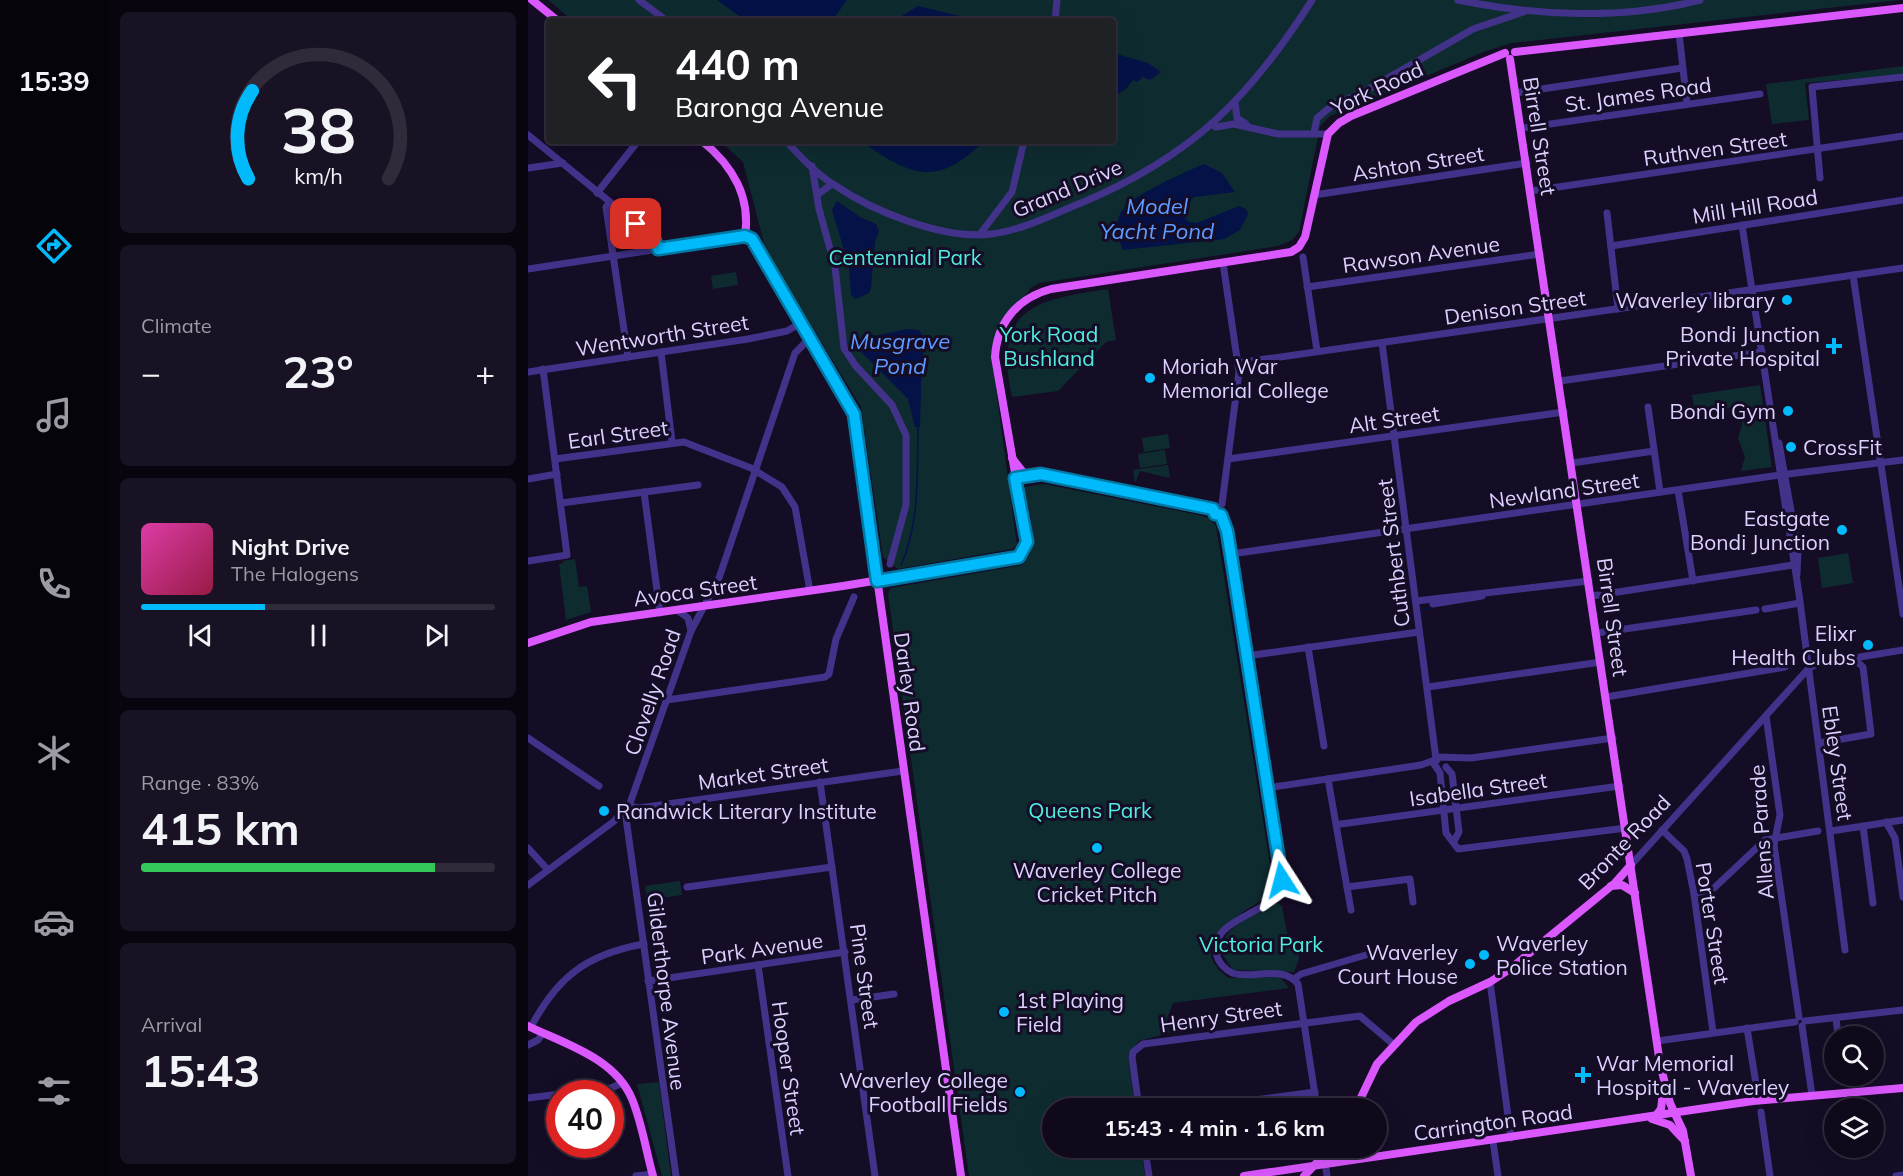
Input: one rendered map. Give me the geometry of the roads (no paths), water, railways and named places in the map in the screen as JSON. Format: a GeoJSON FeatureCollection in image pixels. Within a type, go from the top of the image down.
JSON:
{"type":"FeatureCollection","features":[{"type":"Feature","properties":{"kind":"main road"},"geometry":{"type":"LineString","coordinates":[[532,0],[554,18]]}},
{"type":"Feature","properties":{"kind":"main road","name":"York Road"},"geometry":{"type":"LineString","coordinates":[[873,582],[1019,557],[1027,542],[995,357],[1002,327],[1017,307],[1030,297],[1051,289],[1291,252],[1299,247],[1307,230],[1328,134],[1339,123],[1351,116],[1510,55],[1903,8]]}},
{"type":"Feature","properties":{"kind":"main road","name":"Birrell Street"},"geometry":{"type":"LineString","coordinates":[[1510,55],[1664,1085],[1685,1141],[1691,1176]]}},
{"type":"Feature","properties":{"kind":"main road","name":"Darley Road"},"geometry":{"type":"LineString","coordinates":[[705,144],[725,161],[735,176],[749,234],[808,340],[854,414],[873,582],[903,771],[961,1176]]}},
{"type":"Feature","properties":{"kind":"main road","name":"Darley Road"},"geometry":{"type":"LineString","coordinates":[[713,144],[732,162],[738,173],[749,234]]}},
{"type":"Feature","properties":{"kind":"main road"},"geometry":{"type":"LineString","coordinates":[[1012,458],[1026,476]]}},
{"type":"Feature","properties":{"kind":"main road","name":"Avoca Street"},"geometry":{"type":"LineString","coordinates":[[528,643],[591,622],[873,582]]}},
{"type":"Feature","properties":{"kind":"main road","name":"Bronte Road"},"geometry":{"type":"LineString","coordinates":[[1361,1098],[1377,1064],[1393,1044],[1416,1022],[1510,969],[1610,887],[1631,865]]}},
{"type":"Feature","properties":{"kind":"main road"},"geometry":{"type":"LineString","coordinates":[[1610,887],[1622,885],[1635,893]]}},
{"type":"Feature","properties":{"kind":"main road"},"geometry":{"type":"LineString","coordinates":[[529,1026],[596,1058],[619,1080]]}},
{"type":"Feature","properties":{"kind":"main road"},"geometry":{"type":"LineString","coordinates":[[1664,1085],[1662,1106],[1653,1118],[1670,1125],[1685,1141]]}},
{"type":"Feature","properties":{"kind":"main road"},"geometry":{"type":"LineString","coordinates":[[624,1086],[633,1101],[653,1175]]}},
{"type":"Feature","properties":{"kind":"main road","name":"Carrington Road"},"geometry":{"type":"LineString","coordinates":[[1387,1150],[1493,1141],[1812,1095],[1903,1088]]}},
{"type":"Feature","properties":{"kind":"main road"},"geometry":{"type":"LineString","coordinates":[[1304,1176],[1322,1158]]}},
{"type":"Feature","properties":{"kind":"main road"},"geometry":{"type":"LineString","coordinates":[[1244,1176],[1284,1173],[1314,1166]]}},
{"type":"Feature","properties":{"kind":"street"},"geometry":{"type":"LineString","coordinates":[[639,0],[663,18]]}},
{"type":"Feature","properties":{"kind":"street"},"geometry":{"type":"LineString","coordinates":[[1055,18],[1057,0]]}},
{"type":"Feature","properties":{"kind":"street","name":"Grand Drive"},"geometry":{"type":"LineString","coordinates":[[789,144],[832,184],[874,206],[929,227],[955,233],[980,234],[1019,228],[1110,191],[1172,157],[1235,102],[1281,47],[1312,0]]}},
{"type":"Feature","properties":{"kind":"street"},"geometry":{"type":"LineString","coordinates":[[1458,0],[1526,12],[1640,12],[1700,0]]}},
{"type":"Feature","properties":{"kind":"street"},"geometry":{"type":"LineString","coordinates":[[1314,133],[1317,118],[1333,105],[1362,93],[1473,29],[1526,12]]}},
{"type":"Feature","properties":{"kind":"street"},"geometry":{"type":"LineString","coordinates":[[1679,33],[1687,104]]}},
{"type":"Feature","properties":{"kind":"street"},"geometry":{"type":"LineString","coordinates":[[1515,93],[1682,68]]}},
{"type":"Feature","properties":{"kind":"street"},"geometry":{"type":"LineString","coordinates":[[1820,178],[1812,87],[1903,77]]}},
{"type":"Feature","properties":{"kind":"street","name":"St. James Road"},"geometry":{"type":"LineString","coordinates":[[1522,128],[1760,94]]}},
{"type":"Feature","properties":{"kind":"street"},"geometry":{"type":"LineString","coordinates":[[1235,102],[1238,118],[1256,130]]}},
{"type":"Feature","properties":{"kind":"street"},"geometry":{"type":"LineString","coordinates":[[1211,124],[1216,127],[1234,124],[1289,135],[1328,134]]}},
{"type":"Feature","properties":{"kind":"street"},"geometry":{"type":"LineString","coordinates":[[528,135],[654,238],[658,249]]}},
{"type":"Feature","properties":{"kind":"street","name":"Ruthven Street"},"geometry":{"type":"LineString","coordinates":[[1531,191],[1903,136]]}},
{"type":"Feature","properties":{"kind":"street"},"geometry":{"type":"LineString","coordinates":[[597,192],[636,144]]}},
{"type":"Feature","properties":{"kind":"street"},"geometry":{"type":"LineString","coordinates":[[980,234],[1012,192],[1023,144]]}},
{"type":"Feature","properties":{"kind":"street"},"geometry":{"type":"LineString","coordinates":[[528,168],[563,163]]}},
{"type":"Feature","properties":{"kind":"street","name":"Ashton Street"},"geometry":{"type":"LineString","coordinates":[[1314,195],[1527,163]]}},
{"type":"Feature","properties":{"kind":"street"},"geometry":{"type":"LineString","coordinates":[[812,166],[835,267],[844,348],[855,365],[892,405],[906,435],[906,505],[890,564]]}},
{"type":"Feature","properties":{"kind":"street"},"geometry":{"type":"LineString","coordinates":[[818,195],[832,184]]}},
{"type":"Feature","properties":{"kind":"street","name":"Mill Hill Road"},"geometry":{"type":"LineString","coordinates":[[1611,246],[1903,200]]}},
{"type":"Feature","properties":{"kind":"street"},"geometry":{"type":"LineString","coordinates":[[609,203],[606,207],[612,257],[628,357]]}},
{"type":"Feature","properties":{"kind":"street"},"geometry":{"type":"LineString","coordinates":[[1607,213],[1618,309]]}},
{"type":"Feature","properties":{"kind":"street","name":"Ebley Street"},"geometry":{"type":"LineString","coordinates":[[1742,225],[1777,441],[1798,550],[1797,580]]}},
{"type":"Feature","properties":{"kind":"street"},"geometry":{"type":"LineString","coordinates":[[528,269],[749,234]]}},
{"type":"Feature","properties":{"kind":"street","name":"Rawson Avenue"},"geometry":{"type":"LineString","coordinates":[[1307,287],[1540,254]]}},
{"type":"Feature","properties":{"kind":"street"},"geometry":{"type":"LineString","coordinates":[[1303,257],[1317,351]]}},
{"type":"Feature","properties":{"kind":"street"},"geometry":{"type":"LineString","coordinates":[[1221,515],[1225,511],[1222,504],[1238,363],[1223,263]]}},
{"type":"Feature","properties":{"kind":"street","name":"Denison Street"},"geometry":{"type":"LineString","coordinates":[[1238,363],[1903,268]]}},
{"type":"Feature","properties":{"kind":"street"},"geometry":{"type":"LineString","coordinates":[[1853,275],[1903,615]]}},
{"type":"Feature","properties":{"kind":"street","name":"Wentworth Street"},"geometry":{"type":"LineString","coordinates":[[528,372],[784,332],[799,324]]}},
{"type":"Feature","properties":{"kind":"street","name":"Clovelly Road"},"geometry":{"type":"LineString","coordinates":[[627,808],[691,631],[719,578],[795,353],[808,340]]}},
{"type":"Feature","properties":{"kind":"street","name":"Cuthbert Street"},"geometry":{"type":"LineString","coordinates":[[1382,343],[1428,687],[1436,764],[1446,833],[1454,841]]}},
{"type":"Feature","properties":{"kind":"street"},"geometry":{"type":"LineString","coordinates":[[661,352],[672,442]]}},
{"type":"Feature","properties":{"kind":"street"},"geometry":{"type":"LineString","coordinates":[[1560,381],[1762,352]]}},
{"type":"Feature","properties":{"kind":"street"},"geometry":{"type":"LineString","coordinates":[[528,561],[567,555],[543,369]]}},
{"type":"Feature","properties":{"kind":"street"},"geometry":{"type":"LineString","coordinates":[[1648,407],[1660,492]]}},
{"type":"Feature","properties":{"kind":"street","name":"Alt Street"},"geometry":{"type":"LineString","coordinates":[[1228,459],[1564,412]]}},
{"type":"Feature","properties":{"kind":"street","name":"Earl Street"},"geometry":{"type":"LineString","coordinates":[[555,459],[684,442],[757,471],[782,487],[795,507],[810,591]]}},
{"type":"Feature","properties":{"kind":"street"},"geometry":{"type":"LineString","coordinates":[[1572,463],[1654,451]]}},
{"type":"Feature","properties":{"kind":"street","name":"Newland Street"},"geometry":{"type":"LineString","coordinates":[[1231,554],[1783,474],[1903,460]]}},
{"type":"Feature","properties":{"kind":"street"},"geometry":{"type":"LineString","coordinates":[[528,478],[557,474]]}},
{"type":"Feature","properties":{"kind":"street"},"geometry":{"type":"LineString","coordinates":[[1015,478],[1041,474],[1213,509]]}},
{"type":"Feature","properties":{"kind":"street","name":"Ebley Street"},"geometry":{"type":"LineString","coordinates":[[1783,474],[1793,565],[1809,668],[1845,950]]}},
{"type":"Feature","properties":{"kind":"street"},"geometry":{"type":"LineString","coordinates":[[561,503],[698,485]]}},
{"type":"Feature","properties":{"kind":"street"},"geometry":{"type":"LineString","coordinates":[[1678,490],[1693,581]]}},
{"type":"Feature","properties":{"kind":"street"},"geometry":{"type":"LineString","coordinates":[[644,492],[660,613]]}},
{"type":"Feature","properties":{"kind":"street"},"geometry":{"type":"LineString","coordinates":[[1213,509],[1216,504],[1222,504]]}},
{"type":"Feature","properties":{"kind":"street"},"geometry":{"type":"LineString","coordinates":[[1213,509],[1215,514],[1221,515]]}},
{"type":"Feature","properties":{"kind":"street"},"geometry":{"type":"LineString","coordinates":[[1221,515],[1231,554],[1268,788],[1281,889],[1274,898],[1227,928],[1220,936],[1217,952],[1220,962],[1232,973],[1282,974],[1294,979],[1299,986],[1316,1098]]}},
{"type":"Feature","properties":{"kind":"street"},"geometry":{"type":"LineString","coordinates":[[1592,596],[1793,565]]}},
{"type":"Feature","properties":{"kind":"street"},"geometry":{"type":"LineString","coordinates":[[1433,604],[1589,581]]}},
{"type":"Feature","properties":{"kind":"street"},"geometry":{"type":"LineString","coordinates":[[1416,601],[1473,594],[1482,596]]}},
{"type":"Feature","properties":{"kind":"street"},"geometry":{"type":"LineString","coordinates":[[666,700],[825,677],[829,674],[836,639],[854,597]]}},
{"type":"Feature","properties":{"kind":"street"},"geometry":{"type":"LineString","coordinates":[[1765,609],[1800,603]]}},
{"type":"Feature","properties":{"kind":"street"},"geometry":{"type":"LineString","coordinates":[[678,610],[688,618],[691,631]]}},
{"type":"Feature","properties":{"kind":"street"},"geometry":{"type":"LineString","coordinates":[[1597,633],[1756,610]]}},
{"type":"Feature","properties":{"kind":"street"},"geometry":{"type":"LineString","coordinates":[[1246,656],[1419,632]]}},
{"type":"Feature","properties":{"kind":"street"},"geometry":{"type":"LineString","coordinates":[[1308,647],[1324,746]]}},
{"type":"Feature","properties":{"kind":"street"},"geometry":{"type":"LineString","coordinates":[[1809,668],[1817,664],[1903,650]]}},
{"type":"Feature","properties":{"kind":"street"},"geometry":{"type":"LineString","coordinates":[[1819,743],[1871,734],[1863,667],[1853,658]]}},
{"type":"Feature","properties":{"kind":"street"},"geometry":{"type":"LineString","coordinates":[[1428,687],[1601,662]]}},
{"type":"Feature","properties":{"kind":"street"},"geometry":{"type":"LineString","coordinates":[[1606,697],[1785,668]]}},
{"type":"Feature","properties":{"kind":"street","name":"Bronte Road"},"geometry":{"type":"LineString","coordinates":[[1631,865],[1809,668]]}},
{"type":"Feature","properties":{"kind":"street","name":"Allens Parade"},"geometry":{"type":"LineString","coordinates":[[1766,716],[1780,815],[1775,838],[1812,1095]]}},
{"type":"Feature","properties":{"kind":"street"},"geometry":{"type":"LineString","coordinates":[[528,738],[599,786]]}},
{"type":"Feature","properties":{"kind":"street"},"geometry":{"type":"LineString","coordinates":[[1268,788],[1421,765],[1446,764],[1471,758],[1612,738]]}},
{"type":"Feature","properties":{"kind":"street"},"geometry":{"type":"LineString","coordinates":[[1436,764],[1441,757],[1452,774],[1458,836],[1454,841],[1458,849],[1626,828]]}},
{"type":"Feature","properties":{"kind":"street","name":"Market Street"},"geometry":{"type":"LineString","coordinates":[[627,808],[903,771]]}},
{"type":"Feature","properties":{"kind":"street"},"geometry":{"type":"LineString","coordinates":[[1328,779],[1350,910]]}},
{"type":"Feature","properties":{"kind":"street","name":"Pine Street"},"geometry":{"type":"LineString","coordinates":[[820,782],[875,1176]]}},
{"type":"Feature","properties":{"kind":"street","name":"Isabella Street"},"geometry":{"type":"LineString","coordinates":[[1341,824],[1620,786]]}},
{"type":"Feature","properties":{"kind":"street"},"geometry":{"type":"LineString","coordinates":[[528,885],[627,808]]}},
{"type":"Feature","properties":{"kind":"street","name":"Gilderthorpe Avenue"},"geometry":{"type":"LineString","coordinates":[[627,808],[648,981],[676,1176]]}},
{"type":"Feature","properties":{"kind":"street"},"geometry":{"type":"LineString","coordinates":[[1831,831],[1902,820]]}},
{"type":"Feature","properties":{"kind":"street"},"geometry":{"type":"LineString","coordinates":[[1902,820],[1896,826],[1895,838],[1903,897]]}},
{"type":"Feature","properties":{"kind":"street"},"geometry":{"type":"LineString","coordinates":[[1886,822],[1895,838]]}},
{"type":"Feature","properties":{"kind":"street"},"geometry":{"type":"LineString","coordinates":[[1863,826],[1873,903]]}},
{"type":"Feature","properties":{"kind":"street","name":"Porter Street"},"geometry":{"type":"LineString","coordinates":[[1662,830],[1684,850],[1695,894],[1713,1032]]}},
{"type":"Feature","properties":{"kind":"street"},"geometry":{"type":"LineString","coordinates":[[1695,894],[1714,888],[1759,843],[1818,831]]}},
{"type":"Feature","properties":{"kind":"street"},"geometry":{"type":"LineString","coordinates":[[528,848],[548,870]]}},
{"type":"Feature","properties":{"kind":"street"},"geometry":{"type":"LineString","coordinates":[[687,886],[832,867]]}},
{"type":"Feature","properties":{"kind":"street"},"geometry":{"type":"LineString","coordinates":[[1347,887],[1410,879],[1413,902]]}},
{"type":"Feature","properties":{"kind":"street"},"geometry":{"type":"LineString","coordinates":[[529,1026],[548,996],[574,971],[607,953],[644,944]]}},
{"type":"Feature","properties":{"kind":"street","name":"Park Avenue"},"geometry":{"type":"LineString","coordinates":[[648,981],[845,952]]}},
{"type":"Feature","properties":{"kind":"street"},"geometry":{"type":"LineString","coordinates":[[1294,979],[1301,974],[1376,952]]}},
{"type":"Feature","properties":{"kind":"street","name":"Hooper Street"},"geometry":{"type":"LineString","coordinates":[[758,965],[788,1176]]}},
{"type":"Feature","properties":{"kind":"street"},"geometry":{"type":"LineString","coordinates":[[1490,982],[1511,1138]]}},
{"type":"Feature","properties":{"kind":"street"},"geometry":{"type":"LineString","coordinates":[[852,1000],[894,994]]}},
{"type":"Feature","properties":{"kind":"street"},"geometry":{"type":"LineString","coordinates":[[1657,1041],[1713,1032],[1903,1010]]}},
{"type":"Feature","properties":{"kind":"street","name":"Henry Street"},"geometry":{"type":"LineString","coordinates":[[1138,1098],[1132,1057],[1143,1044],[1304,1021],[1360,1016],[1393,1044]]}},
{"type":"Feature","properties":{"kind":"street"},"geometry":{"type":"LineString","coordinates":[[1836,1018],[1837,1026]]}},
{"type":"Feature","properties":{"kind":"street"},"geometry":{"type":"LineString","coordinates":[[1740,1087],[1756,1087],[1747,1028]]}},
{"type":"Feature","properties":{"kind":"street"},"geometry":{"type":"LineString","coordinates":[[528,1045],[538,1040],[543,1033]]}},
{"type":"Feature","properties":{"kind":"street"},"geometry":{"type":"LineString","coordinates":[[1270,1098],[1315,1092]]}},
{"type":"Feature","properties":{"kind":"street"},"geometry":{"type":"LineString","coordinates":[[528,1098],[546,1096]]}},
{"type":"Feature","properties":{"kind":"street"},"geometry":{"type":"LineString","coordinates":[[1761,1112],[1770,1176]]}},
{"type":"Feature","properties":{"kind":"street"},"geometry":{"type":"LineString","coordinates":[[1493,1141],[1497,1176]]}},
{"type":"Feature","properties":{"kind":"street"},"geometry":{"type":"LineString","coordinates":[[1146,1158],[1149,1176]]}},
{"type":"Feature","properties":{"kind":"street"},"geometry":{"type":"LineString","coordinates":[[1324,1158],[1327,1176]]}},
{"type":"Feature","properties":{"kind":"street"},"geometry":{"type":"LineString","coordinates":[[636,1176],[653,1175]]}},
{"type":"Feature","properties":{"kind":"street"},"geometry":{"type":"LineString","coordinates":[[1896,1176],[1903,1175]]}},
{"type":"Feature","properties":{"kind":"water"},"geometry":{"type":"Polygon","coordinates":[[[717,0],[847,0],[834,18],[742,18],[717,0]]]}},
{"type":"Feature","properties":{"kind":"water"},"geometry":{"type":"Polygon","coordinates":[[[918,6],[968,18],[902,18],[918,6]]]}},
{"type":"Feature","properties":{"kind":"water"},"geometry":{"type":"Polygon","coordinates":[[[1116,54],[1148,63],[1161,72],[1150,80],[1143,77],[1137,82],[1133,80],[1126,89],[1116,95],[1116,54]]]}},
{"type":"Feature","properties":{"kind":"water"},"geometry":{"type":"Polygon","coordinates":[[[865,144],[981,144],[952,166],[937,171],[923,172],[909,169],[865,144]]]}},
{"type":"Feature","properties":{"kind":"water","name":"Model Yacht Pond"},"geometry":{"type":"Polygon","coordinates":[[[1204,164],[1222,173],[1235,192],[1194,197],[1184,209],[1184,216],[1189,222],[1197,223],[1239,206],[1246,209],[1248,214],[1240,230],[1224,239],[1123,250],[1118,235],[1118,218],[1123,209],[1138,196],[1204,164]]]}},
{"type":"Feature","properties":{"kind":"water"},"geometry":{"type":"Polygon","coordinates":[[[837,201],[860,217],[876,224],[879,231],[875,242],[871,288],[869,293],[856,299],[851,295],[849,267],[832,210],[837,201]]]}},
{"type":"Feature","properties":{"kind":"water","name":"Musgrave Pond"},"geometry":{"type":"Polygon","coordinates":[[[908,329],[919,330],[927,342],[922,358],[920,427],[915,427],[908,399],[858,349],[864,338],[908,329]]]}},
{"type":"Feature","properties":{"kind":"waterway"},"geometry":{"type":"LineString","coordinates":[[901,565],[912,532],[917,480],[918,427]]}},
{"type":"Feature","properties":{"kind":"waterway"},"geometry":{"type":"LineString","coordinates":[[1420,614],[1424,609],[1431,608]]}},
{"type":"Feature","properties":{"kind":"place","name":"Waverley library"},"geometry":{"type":"Point","coordinates":[1787,300]}},
{"type":"Feature","properties":{"kind":"place","name":"Bondi Junction Private Hospital"},"geometry":{"type":"Point","coordinates":[1834,346]}},
{"type":"Feature","properties":{"kind":"place","name":"Moriah War Memorial College"},"geometry":{"type":"Point","coordinates":[1150,378]}},
{"type":"Feature","properties":{"kind":"place","name":"Bondi Gym"},"geometry":{"type":"Point","coordinates":[1788,411]}},
{"type":"Feature","properties":{"kind":"place","name":"CrossFit"},"geometry":{"type":"Point","coordinates":[1791,447]}},
{"type":"Feature","properties":{"kind":"place","name":"Eastgate Bondi Junction"},"geometry":{"type":"Point","coordinates":[1842,530]}},
{"type":"Feature","properties":{"kind":"place","name":"Elixr Health Clubs"},"geometry":{"type":"Point","coordinates":[1868,645]}},
{"type":"Feature","properties":{"kind":"place","name":"Randwick Literary Institute"},"geometry":{"type":"Point","coordinates":[604,811]}},
{"type":"Feature","properties":{"kind":"place","name":"Waverley College Cricket Pitch"},"geometry":{"type":"Point","coordinates":[1097,848]}},
{"type":"Feature","properties":{"kind":"place","name":"Waverley Police Station"},"geometry":{"type":"Point","coordinates":[1484,955]}},
{"type":"Feature","properties":{"kind":"place","name":"Waverley Court House"},"geometry":{"type":"Point","coordinates":[1470,964]}},
{"type":"Feature","properties":{"kind":"place","name":"1st Playing Field"},"geometry":{"type":"Point","coordinates":[1004,1012]}},
{"type":"Feature","properties":{"kind":"place","name":"War Memorial Hospital - Waverley"},"geometry":{"type":"Point","coordinates":[1583,1075]}},
{"type":"Feature","properties":{"kind":"place","name":"Waverley College Football Fields"},"geometry":{"type":"Point","coordinates":[1020,1092]}},
{"type":"Feature","properties":{"kind":"park label","name":"Centennial Park"},"geometry":{"type":"Point","coordinates":[905,257]}},
{"type":"Feature","properties":{"kind":"park label","name":"York Road Bushland"},"geometry":{"type":"Point","coordinates":[1049,346]}},
{"type":"Feature","properties":{"kind":"park label","name":"Queens Park"},"geometry":{"type":"Point","coordinates":[1090,810]}},
{"type":"Feature","properties":{"kind":"park label","name":"Victoria Park"},"geometry":{"type":"Point","coordinates":[1261,944]}}]}
